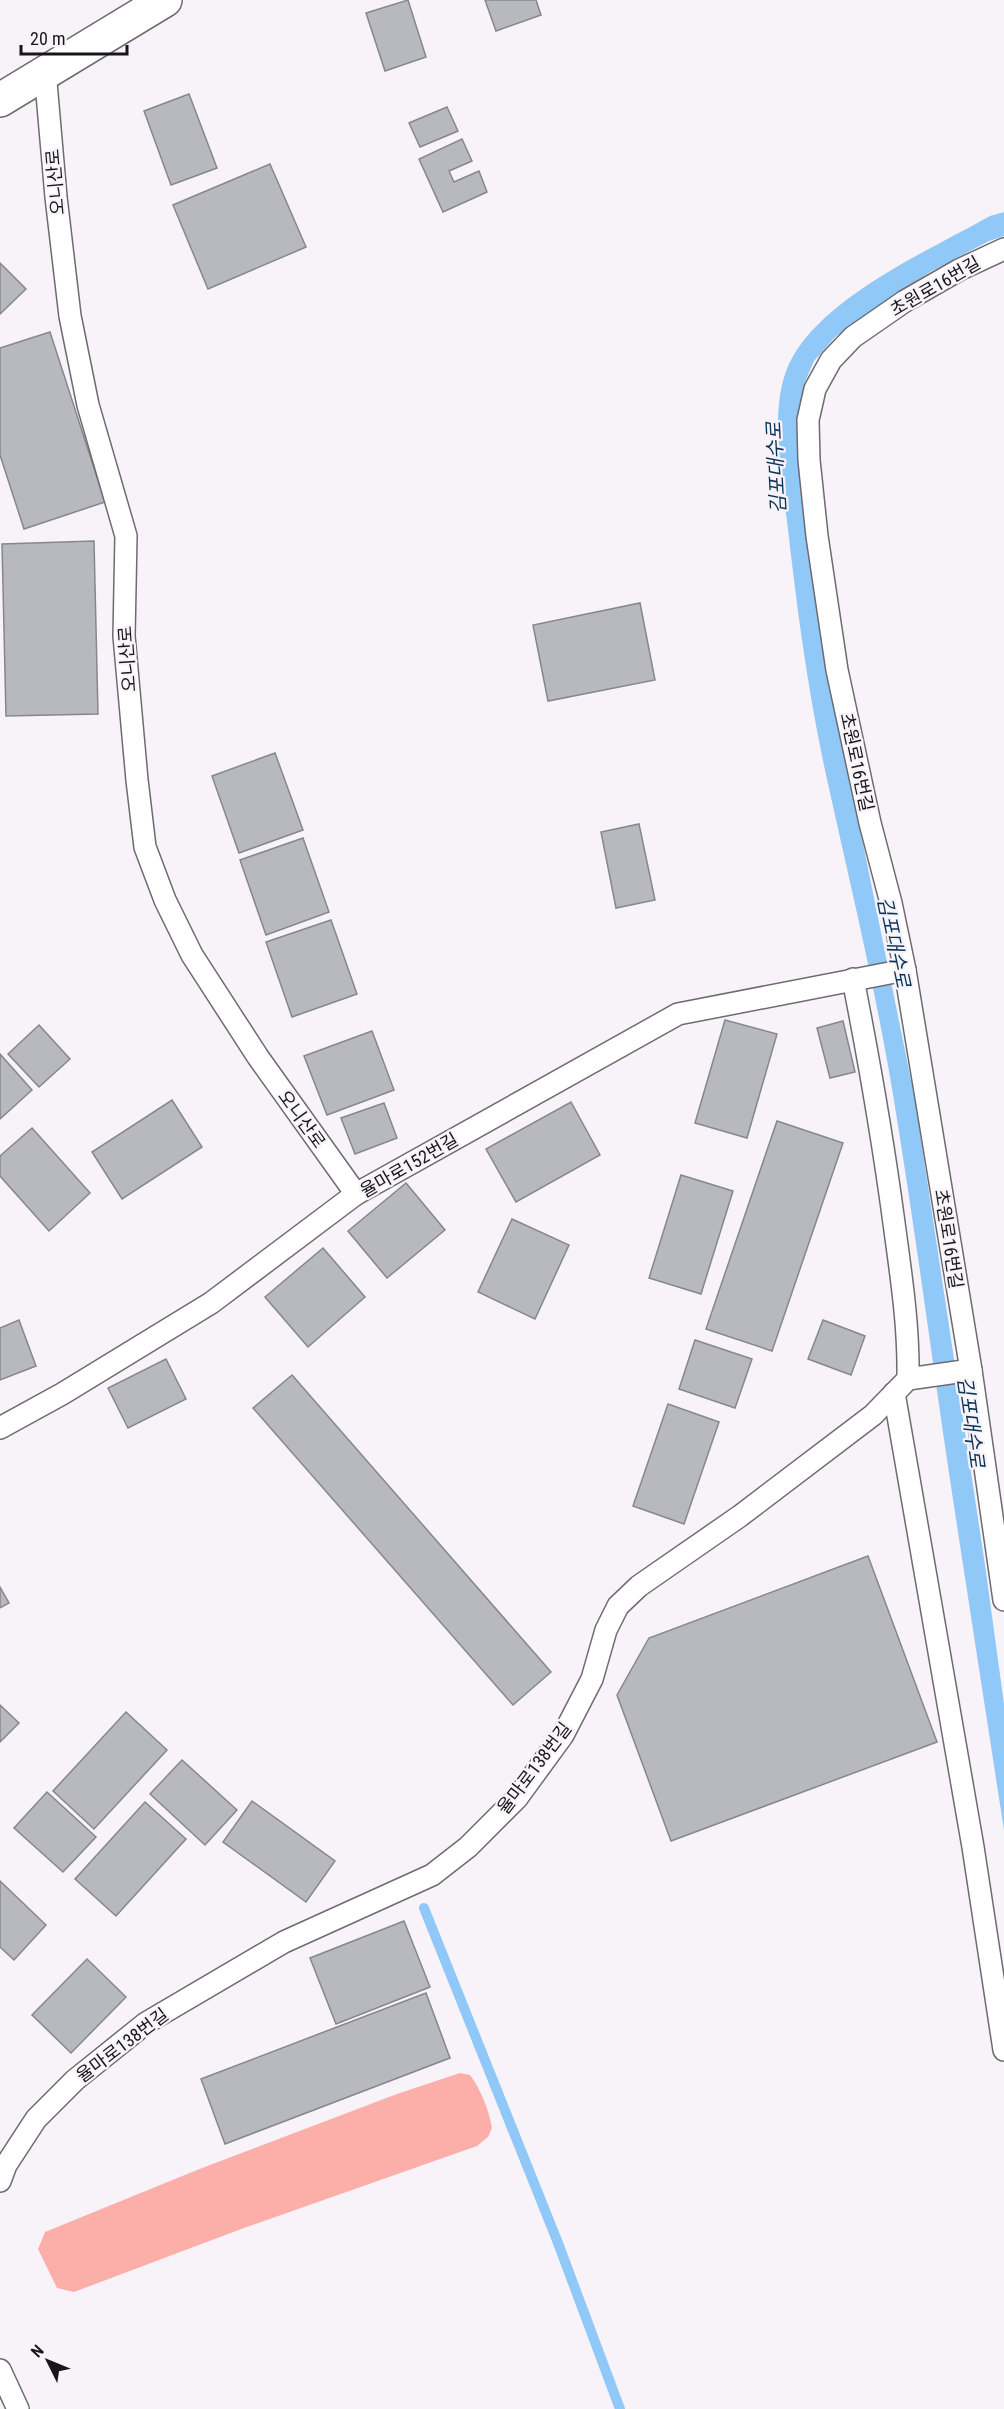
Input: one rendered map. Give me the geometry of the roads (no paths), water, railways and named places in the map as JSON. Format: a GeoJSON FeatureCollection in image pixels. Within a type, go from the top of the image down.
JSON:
{"type":"FeatureCollection","features":[{"type":"Feature","properties":{"kind":"street"},"geometry":{"type":"LineString","coordinates":[[4,100],[45,71],[165,0]]}},
{"type":"Feature","properties":{"kind":"lane","name":"오니산로"},"geometry":{"type":"LineString","coordinates":[[45,71],[70,316],[87,405],[126,536],[124,636],[145,847],[165,900],[192,955],[258,1057],[356,1194]]}},
{"type":"Feature","properties":{"kind":"lane","name":"초원로16번길"},"geometry":{"type":"LineString","coordinates":[[1004,249],[959,270],[905,301],[853,337],[831,360],[815,389],[808,420],[809,460],[817,536],[837,670],[905,970],[971,1370],[997,1504],[1004,1600]]}},
{"type":"Feature","properties":{"kind":"lane","name":"율마로152번길"},"geometry":{"type":"LineString","coordinates":[[0,1428],[62,1394],[211,1303],[356,1194],[678,1014],[905,970]]}},
{"type":"Feature","properties":{"kind":"lane"},"geometry":{"type":"LineString","coordinates":[[853,979],[872,1073],[909,1338],[901,1386],[1004,2050]]}},
{"type":"Feature","properties":{"kind":"lane"},"geometry":{"type":"LineString","coordinates":[[901,1386],[971,1370]]}},
{"type":"Feature","properties":{"kind":"lane","name":"율마로138번길"},"geometry":{"type":"LineString","coordinates":[[0,2181],[6,2165],[36,2119],[75,2080],[147,2023],[284,1942],[432,1875],[468,1847],[517,1798],[563,1735],[592,1680],[606,1630],[618,1606],[639,1586],[740,1516],[864,1422],[901,1386]]}},
{"type":"Feature","properties":{"kind":"lane"},"geometry":{"type":"LineString","coordinates":[[0,2370],[18,2409]]}},
{"type":"Feature","properties":{"kind":"water"},"geometry":{"type":"Polygon","coordinates":[[[1004,212],[1004,236],[989,241],[930,272],[835,337],[814,361],[804,384],[798,416],[799,464],[808,540],[857,814],[915,1100],[985,1565],[1004,1704],[1004,1830],[889,1070],[808,680],[783,489],[778,424],[779,402],[789,364],[804,340],[825,318],[878,278],[990,216],[1004,212]]]}},
{"type":"Feature","properties":{"kind":"waterway"},"geometry":{"type":"LineString","coordinates":[[424,1908],[558,2243],[620,2409]]}},
{"type":"Feature","properties":{"kind":"water label","name":"김포대수로"},"geometry":{"type":"Point","coordinates":[776,468]}},
{"type":"Feature","properties":{"kind":"water label","name":"김포대수로"},"geometry":{"type":"Point","coordinates":[894,942]}},
{"type":"Feature","properties":{"kind":"water label","name":"김포대수로"},"geometry":{"type":"Point","coordinates":[971,1422]}}]}
